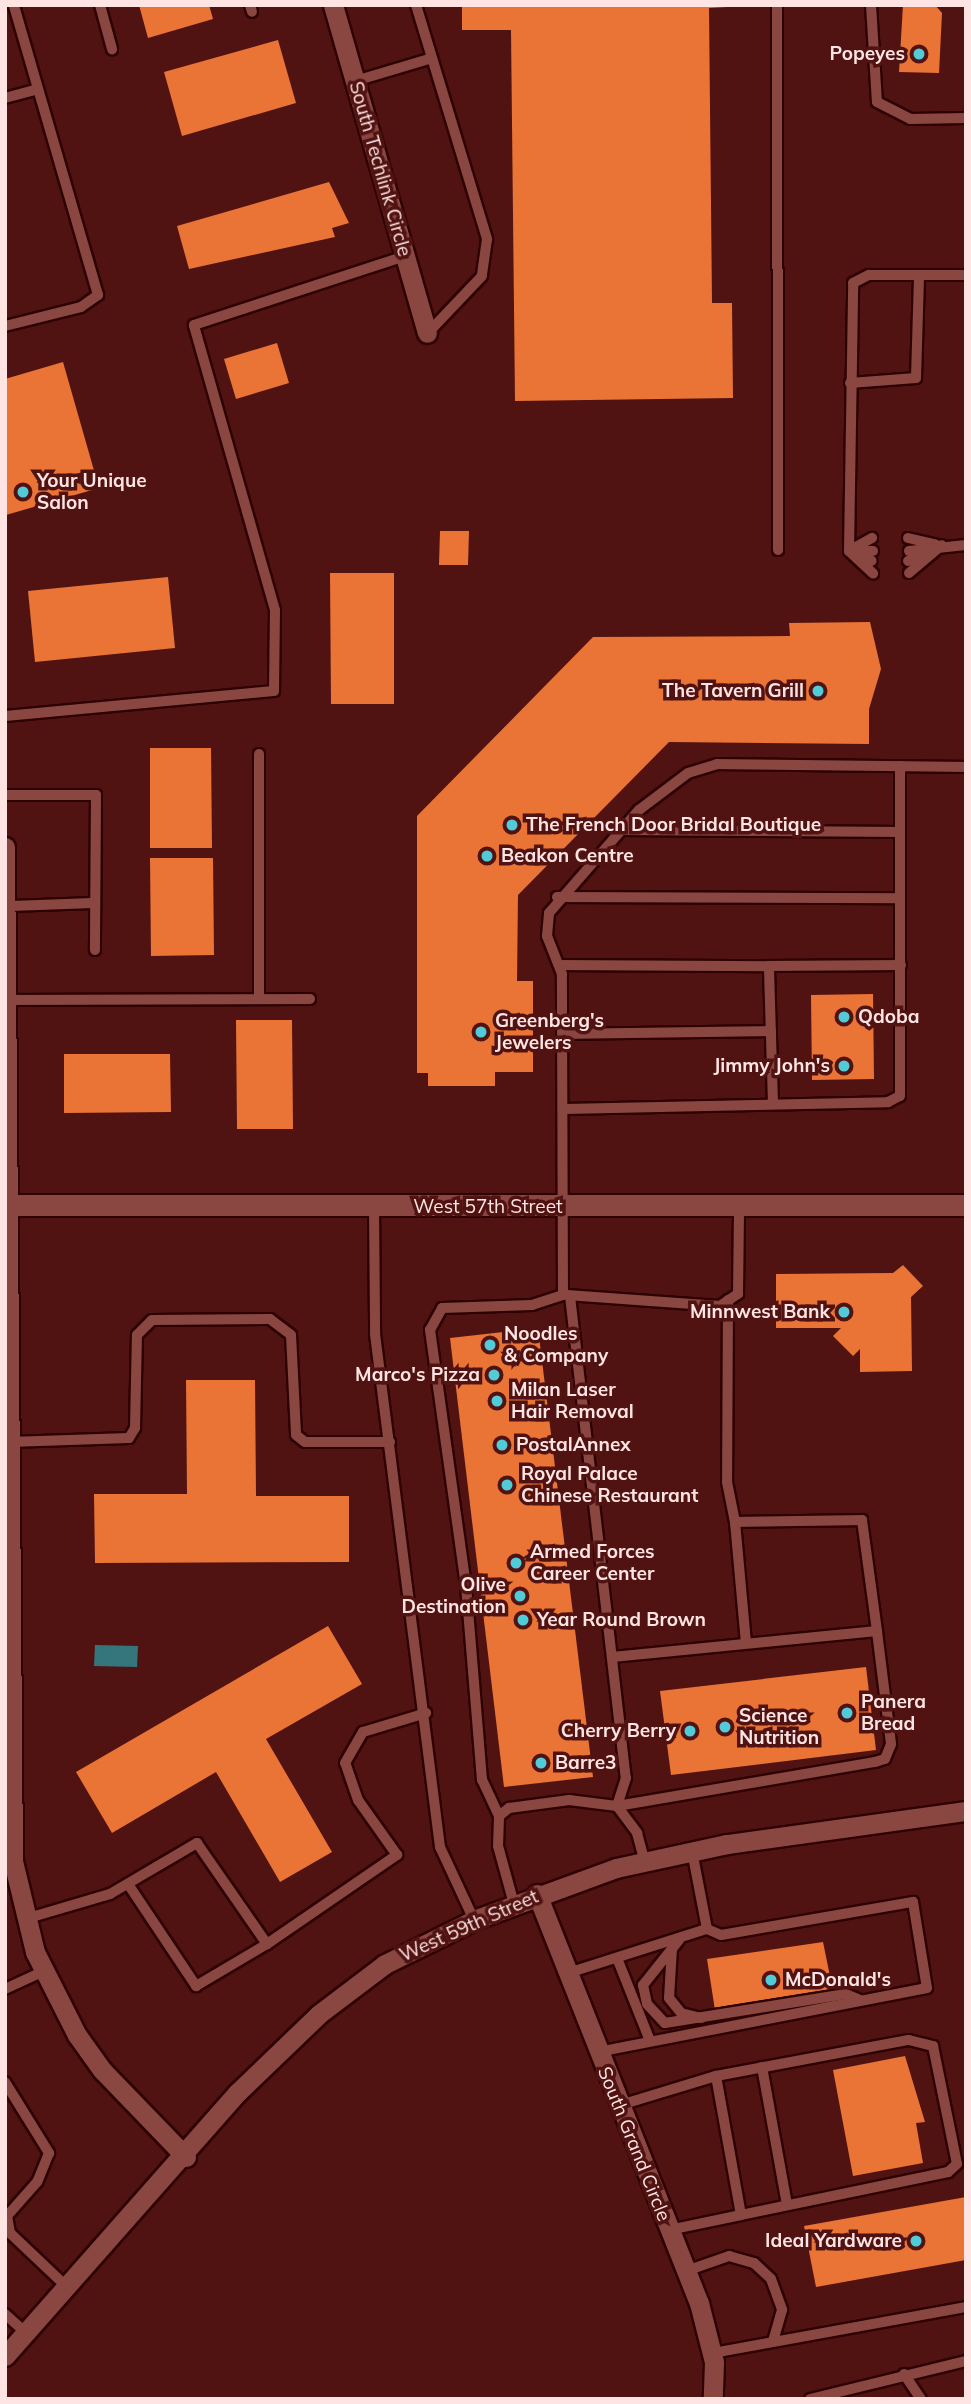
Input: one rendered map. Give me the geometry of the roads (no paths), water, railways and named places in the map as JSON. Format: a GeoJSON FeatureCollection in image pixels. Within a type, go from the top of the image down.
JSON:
{"type":"FeatureCollection","features":[{"type":"Feature","properties":{"kind":"main road","name":"West 57th Street"},"geometry":{"type":"LineString","coordinates":[[7,1206],[966,1205]]}},
{"type":"Feature","properties":{"kind":"street","name":"South Techlink Circle"},"geometry":{"type":"LineString","coordinates":[[333,5],[427,333]]}},
{"type":"Feature","properties":{"kind":"street"},"geometry":{"type":"LineString","coordinates":[[5,847],[9,906],[9,1816],[24,1919],[44,1971],[102,2070],[186,2157]]}},
{"type":"Feature","properties":{"kind":"street","name":"West 59th Street"},"geometry":{"type":"LineString","coordinates":[[5,2357],[186,2157],[238,2092],[319,2014],[385,1964],[474,1920],[537,1894],[645,1862],[692,1851],[966,1811]]}},
{"type":"Feature","properties":{"kind":"street","name":"South Grand Circle"},"geometry":{"type":"LineString","coordinates":[[537,1894],[617,2106],[686,2271],[713,2353],[714,2398]]}},
{"type":"Feature","properties":{"kind":"lane"},"geometry":{"type":"LineString","coordinates":[[5,326],[81,307],[98,295],[14,5]]}},
{"type":"Feature","properties":{"kind":"lane"},"geometry":{"type":"LineString","coordinates":[[100,5],[112,49]]}},
{"type":"Feature","properties":{"kind":"lane"},"geometry":{"type":"LineString","coordinates":[[416,5],[487,239],[487,260],[468,293],[427,333]]}},
{"type":"Feature","properties":{"kind":"lane"},"geometry":{"type":"LineString","coordinates":[[777,5],[778,550]]}},
{"type":"Feature","properties":{"kind":"lane"},"geometry":{"type":"LineString","coordinates":[[870,5],[877,102],[910,119],[966,118]]}},
{"type":"Feature","properties":{"kind":"lane"},"geometry":{"type":"LineString","coordinates":[[355,81],[432,58]]}},
{"type":"Feature","properties":{"kind":"lane"},"geometry":{"type":"LineString","coordinates":[[5,99],[38,89]]}},
{"type":"Feature","properties":{"kind":"lane"},"geometry":{"type":"LineString","coordinates":[[5,716],[274,691],[275,610],[257,531],[216,421],[194,325],[405,256]]}},
{"type":"Feature","properties":{"kind":"lane"},"geometry":{"type":"LineString","coordinates":[[873,573],[849,551],[853,283],[869,275],[966,275]]}},
{"type":"Feature","properties":{"kind":"lane"},"geometry":{"type":"LineString","coordinates":[[850,383],[916,378],[919,275]]}},
{"type":"Feature","properties":{"kind":"lane"},"geometry":{"type":"LineString","coordinates":[[849,551],[872,538]]}},
{"type":"Feature","properties":{"kind":"lane"},"geometry":{"type":"LineString","coordinates":[[908,538],[942,545],[966,545]]}},
{"type":"Feature","properties":{"kind":"lane"},"geometry":{"type":"LineString","coordinates":[[909,556],[942,545]]}},
{"type":"Feature","properties":{"kind":"lane"},"geometry":{"type":"LineString","coordinates":[[909,573],[942,545]]}},
{"type":"Feature","properties":{"kind":"lane"},"geometry":{"type":"LineString","coordinates":[[849,551],[872,556]]}},
{"type":"Feature","properties":{"kind":"lane"},"geometry":{"type":"LineString","coordinates":[[259,754],[259,999]]}},
{"type":"Feature","properties":{"kind":"lane"},"geometry":{"type":"LineString","coordinates":[[617,1806],[626,1779],[567,1295],[563,1034],[559,965],[547,936],[557,897],[664,788],[717,764],[966,767]]}},
{"type":"Feature","properties":{"kind":"lane"},"geometry":{"type":"LineString","coordinates":[[564,1109],[772,1104],[900,1096],[900,766]]}},
{"type":"Feature","properties":{"kind":"lane"},"geometry":{"type":"LineString","coordinates":[[5,795],[96,794],[95,950]]}},
{"type":"Feature","properties":{"kind":"lane"},"geometry":{"type":"LineString","coordinates":[[625,830],[900,832]]}},
{"type":"Feature","properties":{"kind":"lane"},"geometry":{"type":"LineString","coordinates":[[557,897],[900,898]]}},
{"type":"Feature","properties":{"kind":"lane"},"geometry":{"type":"LineString","coordinates":[[9,906],[95,903]]}},
{"type":"Feature","properties":{"kind":"lane"},"geometry":{"type":"LineString","coordinates":[[559,965],[901,965]]}},
{"type":"Feature","properties":{"kind":"lane"},"geometry":{"type":"LineString","coordinates":[[769,966],[772,1104]]}},
{"type":"Feature","properties":{"kind":"lane"},"geometry":{"type":"LineString","coordinates":[[7,1000],[310,999]]}},
{"type":"Feature","properties":{"kind":"lane"},"geometry":{"type":"LineString","coordinates":[[563,1034],[771,1031]]}},
{"type":"Feature","properties":{"kind":"lane"},"geometry":{"type":"LineString","coordinates":[[514,1904],[498,1846],[499,1816],[482,1780],[466,1586],[430,1330],[442,1308],[532,1305],[567,1295],[660,1304],[728,1300],[738,1294],[740,1206]]}},
{"type":"Feature","properties":{"kind":"lane"},"geometry":{"type":"LineString","coordinates":[[374,1207],[375,1334],[426,1713],[440,1847],[474,1920]]}},
{"type":"Feature","properties":{"kind":"lane"},"geometry":{"type":"LineString","coordinates":[[728,1300],[727,1482],[735,1522],[746,1642]]}},
{"type":"Feature","properties":{"kind":"lane"},"geometry":{"type":"LineString","coordinates":[[9,1442],[129,1438],[135,1428],[137,1335],[152,1320],[270,1319],[290,1335],[296,1435],[305,1442],[390,1442]]}},
{"type":"Feature","properties":{"kind":"lane"},"geometry":{"type":"LineString","coordinates":[[499,1816],[509,1808],[569,1800],[617,1806],[886,1759],[891,1744],[862,1520],[735,1522]]}},
{"type":"Feature","properties":{"kind":"lane"},"geometry":{"type":"LineString","coordinates":[[612,1657],[877,1631]]}},
{"type":"Feature","properties":{"kind":"lane"},"geometry":{"type":"LineString","coordinates":[[128,1884],[196,1986],[267,1944],[397,1856],[358,1800],[345,1763],[363,1732],[426,1713]]}},
{"type":"Feature","properties":{"kind":"lane"},"geometry":{"type":"LineString","coordinates":[[617,1806],[637,1833],[645,1862]]}},
{"type":"Feature","properties":{"kind":"lane"},"geometry":{"type":"LineString","coordinates":[[24,1919],[128,1884],[198,1843],[267,1944]]}},
{"type":"Feature","properties":{"kind":"lane"},"geometry":{"type":"LineString","coordinates":[[692,1851],[707,1929]]}},
{"type":"Feature","properties":{"kind":"lane"},"geometry":{"type":"LineString","coordinates":[[567,1973],[707,1929],[721,1935],[913,1902],[927,1987],[597,2052]]}},
{"type":"Feature","properties":{"kind":"lane"},"geometry":{"type":"LineString","coordinates":[[679,1939],[643,1985],[647,2004],[665,2023],[846,1994],[860,2000]]}},
{"type":"Feature","properties":{"kind":"lane"},"geometry":{"type":"LineString","coordinates":[[672,1948],[669,1998],[681,2013],[701,2018]]}},
{"type":"Feature","properties":{"kind":"lane"},"geometry":{"type":"LineString","coordinates":[[617,1958],[650,2041]]}},
{"type":"Feature","properties":{"kind":"lane"},"geometry":{"type":"LineString","coordinates":[[5,1989],[44,1971]]}},
{"type":"Feature","properties":{"kind":"lane"},"geometry":{"type":"LineString","coordinates":[[617,2106],[716,2076],[762,2067],[909,2040],[933,2046],[957,2164],[948,2172],[669,2230]]}},
{"type":"Feature","properties":{"kind":"lane"},"geometry":{"type":"LineString","coordinates":[[762,2067],[787,2205]]}},
{"type":"Feature","properties":{"kind":"lane"},"geometry":{"type":"LineString","coordinates":[[716,2076],[741,2215]]}},
{"type":"Feature","properties":{"kind":"lane"},"geometry":{"type":"LineString","coordinates":[[5,2082],[49,2153],[37,2182],[8,2216],[10,2233],[68,2288]]}},
{"type":"Feature","properties":{"kind":"lane"},"geometry":{"type":"LineString","coordinates":[[686,2271],[729,2256],[754,2263],[771,2278],[782,2310],[773,2342]]}},
{"type":"Feature","properties":{"kind":"lane"},"geometry":{"type":"LineString","coordinates":[[713,2353],[966,2307]]}},
{"type":"Feature","properties":{"kind":"lane"},"geometry":{"type":"LineString","coordinates":[[5,2314],[26,2333]]}},
{"type":"Feature","properties":{"kind":"lane"},"geometry":{"type":"LineString","coordinates":[[810,2399],[966,2361]]}},
{"type":"Feature","properties":{"kind":"lane"},"geometry":{"type":"LineString","coordinates":[[904,2374],[920,2399]]}},
{"type":"Feature","properties":{"kind":"water"},"geometry":{"type":"Polygon","coordinates":[[[95,1645],[138,1646],[137,1667],[94,1666],[95,1645]]]}},
{"type":"Feature","properties":{"kind":"place","name":"Popeyes"},"geometry":{"type":"Point","coordinates":[919,54]}},
{"type":"Feature","properties":{"kind":"place","name":"Your Unique Salon"},"geometry":{"type":"Point","coordinates":[23,492]}},
{"type":"Feature","properties":{"kind":"place","name":"The Tavern Grill"},"geometry":{"type":"Point","coordinates":[818,691]}},
{"type":"Feature","properties":{"kind":"place","name":"The French Door Bridal Boutique"},"geometry":{"type":"Point","coordinates":[512,825]}},
{"type":"Feature","properties":{"kind":"place","name":"Beakon Centre"},"geometry":{"type":"Point","coordinates":[487,856]}},
{"type":"Feature","properties":{"kind":"place","name":"Qdoba"},"geometry":{"type":"Point","coordinates":[844,1017]}},
{"type":"Feature","properties":{"kind":"place","name":"Greenberg's Jewelers"},"geometry":{"type":"Point","coordinates":[481,1032]}},
{"type":"Feature","properties":{"kind":"place","name":"Jimmy John's"},"geometry":{"type":"Point","coordinates":[844,1066]}},
{"type":"Feature","properties":{"kind":"place","name":"Minnwest Bank"},"geometry":{"type":"Point","coordinates":[844,1312]}},
{"type":"Feature","properties":{"kind":"place","name":"Noodles & Company"},"geometry":{"type":"Point","coordinates":[490,1345]}},
{"type":"Feature","properties":{"kind":"place","name":"Marco's Pizza"},"geometry":{"type":"Point","coordinates":[494,1375]}},
{"type":"Feature","properties":{"kind":"place","name":"Milan Laser Hair Removal"},"geometry":{"type":"Point","coordinates":[497,1401]}},
{"type":"Feature","properties":{"kind":"place","name":"PostalAnnex"},"geometry":{"type":"Point","coordinates":[502,1445]}},
{"type":"Feature","properties":{"kind":"place","name":"Royal Palace Chinese Restaurant"},"geometry":{"type":"Point","coordinates":[507,1485]}},
{"type":"Feature","properties":{"kind":"place","name":"Armed Forces Career Center"},"geometry":{"type":"Point","coordinates":[516,1563]}},
{"type":"Feature","properties":{"kind":"place","name":"Olive Destination"},"geometry":{"type":"Point","coordinates":[520,1596]}},
{"type":"Feature","properties":{"kind":"place","name":"Year Round Brown"},"geometry":{"type":"Point","coordinates":[523,1620]}},
{"type":"Feature","properties":{"kind":"place","name":"Panera Bread"},"geometry":{"type":"Point","coordinates":[847,1713]}},
{"type":"Feature","properties":{"kind":"place","name":"Science Nutrition"},"geometry":{"type":"Point","coordinates":[725,1727]}},
{"type":"Feature","properties":{"kind":"place","name":"Cherry Berry"},"geometry":{"type":"Point","coordinates":[690,1731]}},
{"type":"Feature","properties":{"kind":"place","name":"Barre3"},"geometry":{"type":"Point","coordinates":[541,1763]}},
{"type":"Feature","properties":{"kind":"place","name":"McDonald's"},"geometry":{"type":"Point","coordinates":[771,1980]}},
{"type":"Feature","properties":{"kind":"place","name":"Ideal Yardware"},"geometry":{"type":"Point","coordinates":[916,2241]}}]}
